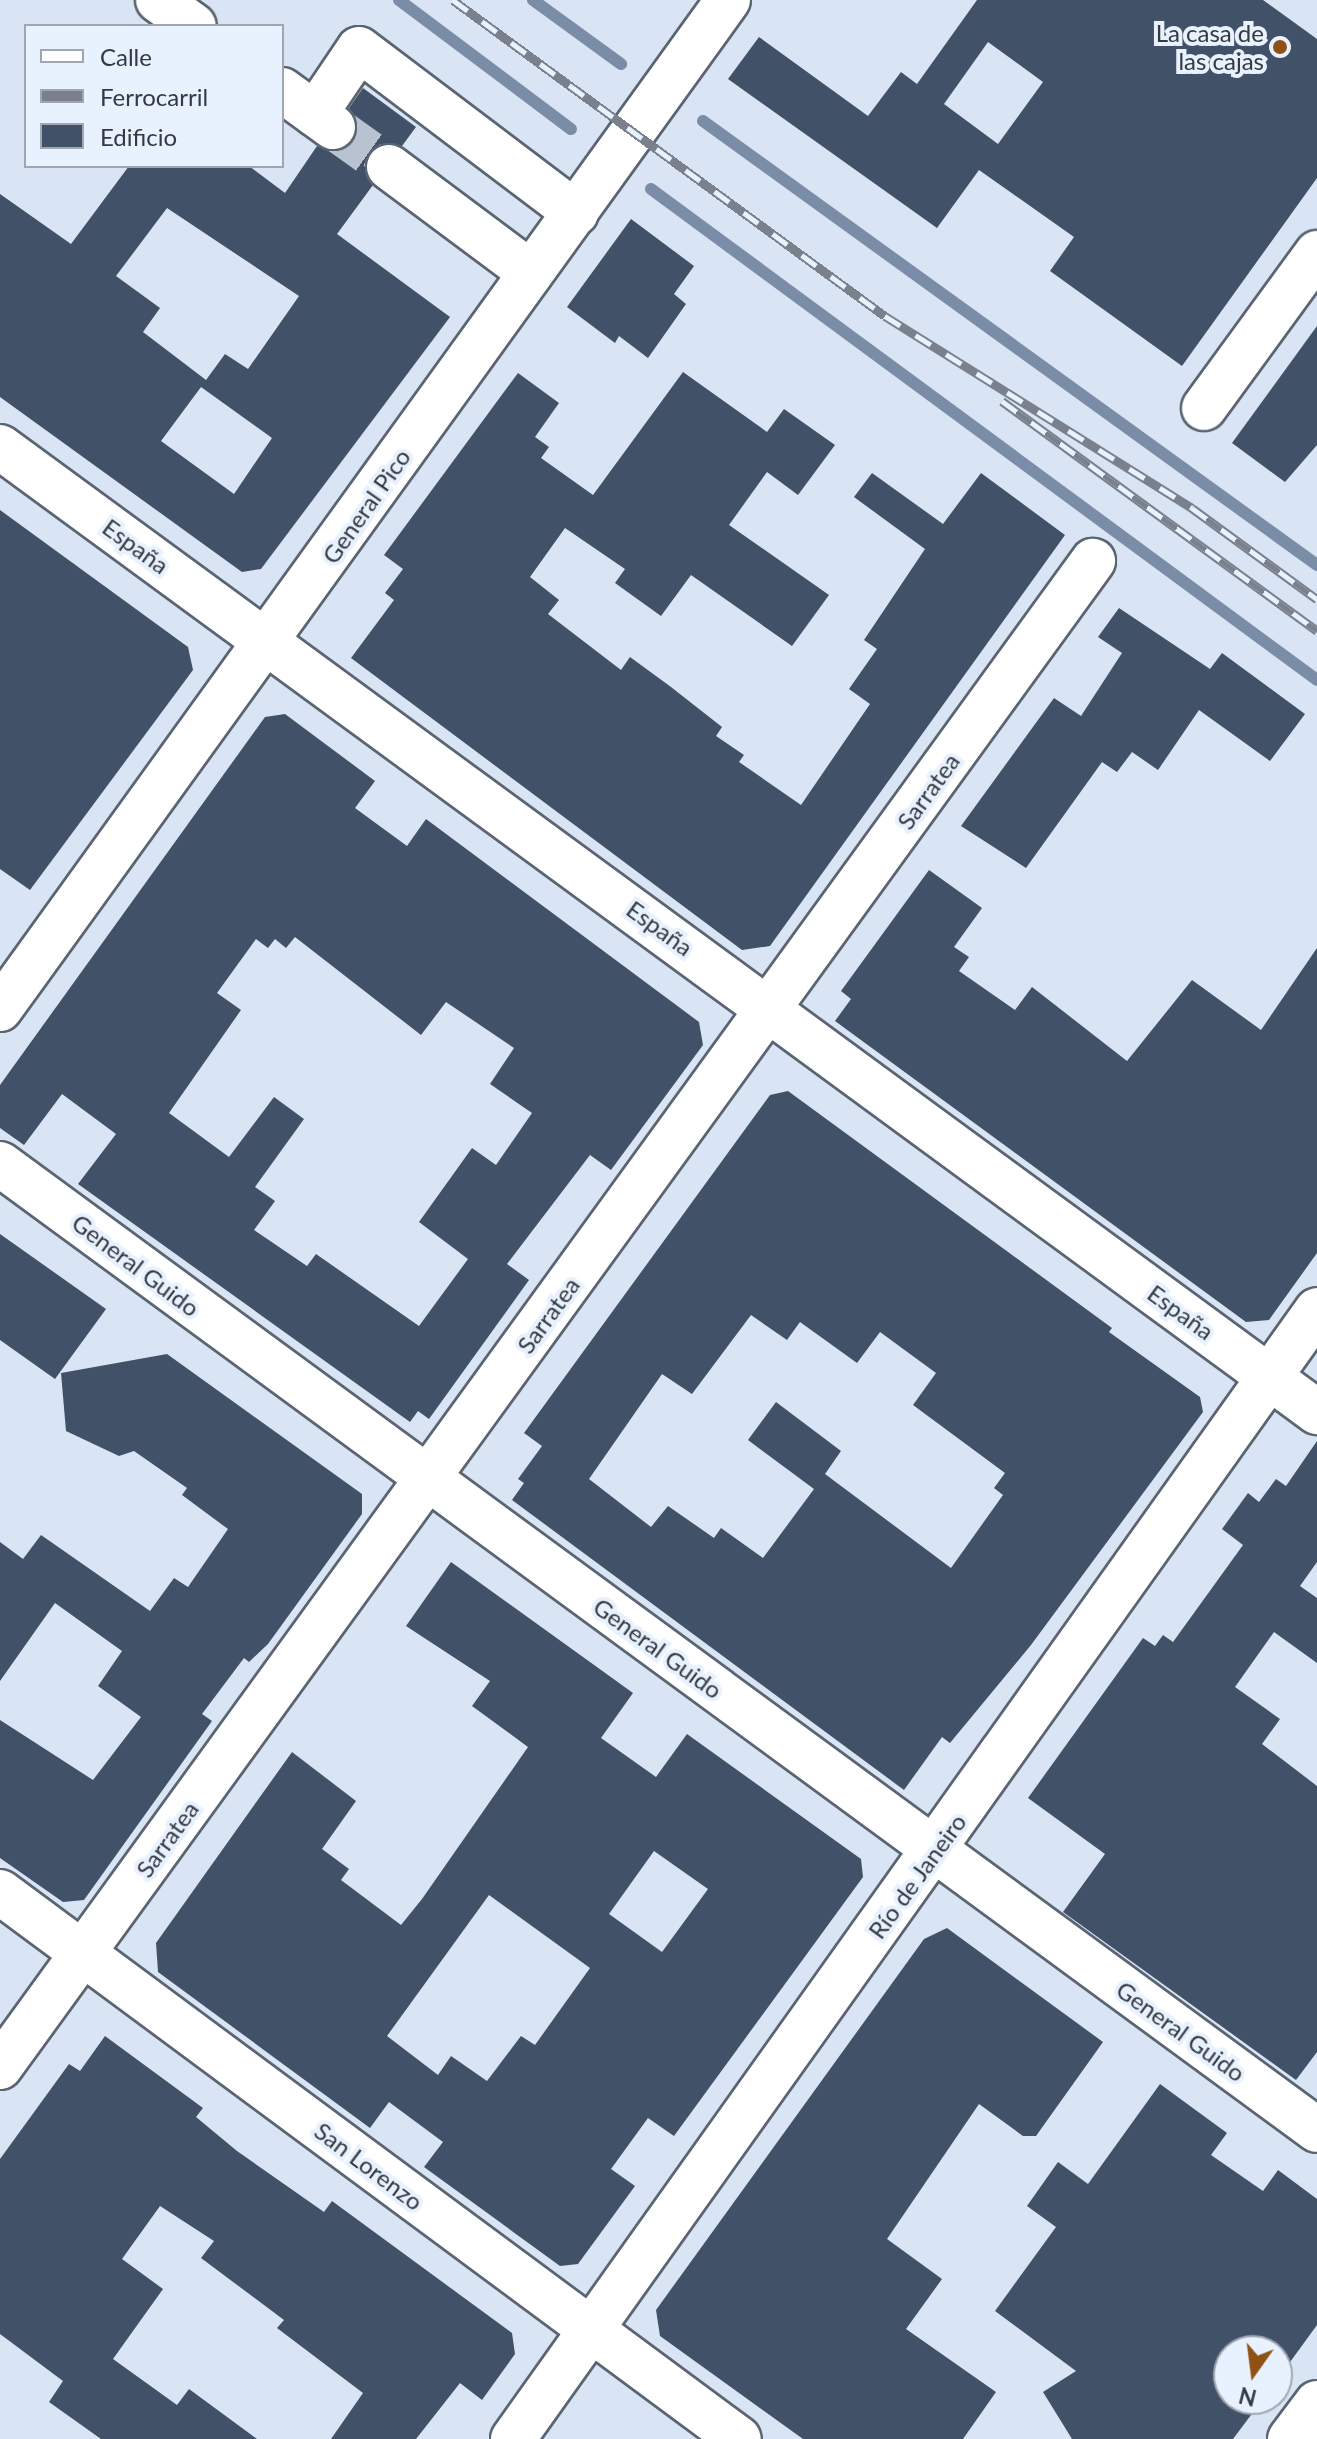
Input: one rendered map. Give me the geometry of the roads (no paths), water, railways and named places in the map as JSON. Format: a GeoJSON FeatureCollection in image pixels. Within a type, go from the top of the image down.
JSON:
{"type":"FeatureCollection","features":[{"type":"Feature","properties":{"kind":"street"},"geometry":{"type":"LineString","coordinates":[[158,0],[191,24]]}},
{"type":"Feature","properties":{"kind":"street","name":"General Pico"},"geometry":{"type":"LineString","coordinates":[[0,1009],[269,642],[576,213],[713,5]]}},
{"type":"Feature","properties":{"kind":"street"},"geometry":{"type":"LineString","coordinates":[[310,110],[359,49],[576,213]]}},
{"type":"Feature","properties":{"kind":"street"},"geometry":{"type":"LineString","coordinates":[[389,167],[531,273]]}},
{"type":"Feature","properties":{"kind":"street"},"geometry":{"type":"LineString","coordinates":[[1204,408],[1317,253]]}},
{"type":"Feature","properties":{"kind":"street","name":"España"},"geometry":{"type":"LineString","coordinates":[[0,447],[1317,1412]]}},
{"type":"Feature","properties":{"kind":"street","name":"Sarratea"},"geometry":{"type":"LineString","coordinates":[[0,2067],[772,1010],[1093,561]]}},
{"type":"Feature","properties":{"kind":"street","name":"General Guido"},"geometry":{"type":"LineString","coordinates":[[0,1164],[1317,2130]]}},
{"type":"Feature","properties":{"kind":"street","name":"Río de Janeiro"},"geometry":{"type":"LineString","coordinates":[[513,2439],[936,1850],[1317,1310]]}},
{"type":"Feature","properties":{"kind":"street","name":"San Lorenzo"},"geometry":{"type":"LineString","coordinates":[[0,1892],[739,2439]]}},
{"type":"Feature","properties":{"kind":"street"},"geometry":{"type":"LineString","coordinates":[[1290,2439],[1317,2403]]}},
{"type":"Feature","properties":{"kind":"waterway"},"geometry":{"type":"LineString","coordinates":[[399,0],[571,129]]}},
{"type":"Feature","properties":{"kind":"waterway"},"geometry":{"type":"LineString","coordinates":[[533,0],[621,64]]}},
{"type":"Feature","properties":{"kind":"waterway"},"geometry":{"type":"LineString","coordinates":[[703,121],[1317,565]]}},
{"type":"Feature","properties":{"kind":"waterway"},"geometry":{"type":"LineString","coordinates":[[651,189],[1317,680]]}},
{"type":"Feature","properties":{"kind":"tunnel"},"geometry":{"type":"LineString","coordinates":[[333,127],[389,167]]}},
{"type":"Feature","properties":{"kind":"railway"},"geometry":{"type":"LineString","coordinates":[[453,0],[885,316],[1192,508],[1317,599]]}},
{"type":"Feature","properties":{"kind":"railway"},"geometry":{"type":"LineString","coordinates":[[1002,401],[1317,631]]}},
{"type":"Feature","properties":{"kind":"place","name":"La casa de las cajas"},"geometry":{"type":"Point","coordinates":[1280,47]}}]}
